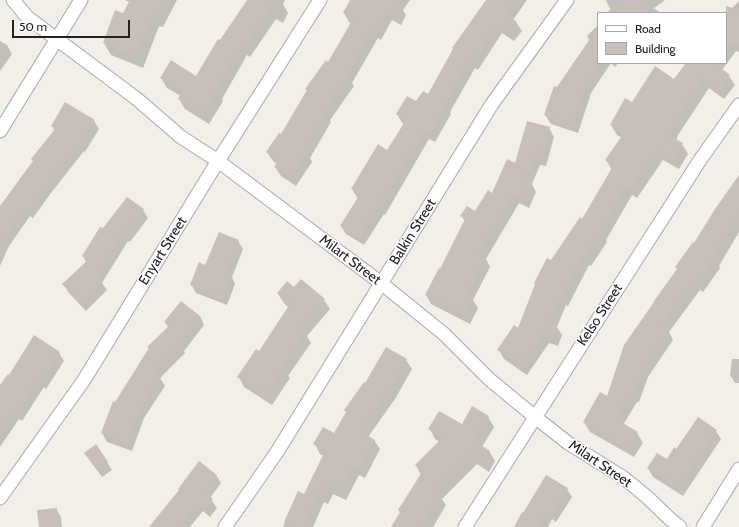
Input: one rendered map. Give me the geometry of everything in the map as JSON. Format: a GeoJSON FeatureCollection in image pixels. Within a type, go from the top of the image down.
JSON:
{"type":"FeatureCollection","features":[{"type":"Feature","properties":{"kind":"street","name":"Milart Street"},"geometry":{"type":"LineString","coordinates":[[13,0],[27,17],[137,99],[181,136],[218,161],[381,283],[444,334],[489,379],[535,417],[568,443],[624,478],[680,527]]}},
{"type":"Feature","properties":{"kind":"street"},"geometry":{"type":"LineString","coordinates":[[0,131],[81,0]]}},
{"type":"Feature","properties":{"kind":"street","name":"Enyart Street"},"geometry":{"type":"LineString","coordinates":[[0,498],[84,380],[218,161],[320,0]]}},
{"type":"Feature","properties":{"kind":"street","name":"Balkin Street"},"geometry":{"type":"LineString","coordinates":[[225,527],[277,452],[492,104],[566,0]]}},
{"type":"Feature","properties":{"kind":"street","name":"Kelso Street"},"geometry":{"type":"LineString","coordinates":[[465,527],[700,160],[739,105]]}},
{"type":"Feature","properties":{"kind":"street"},"geometry":{"type":"LineString","coordinates":[[703,527],[739,469]]}},
{"type":"Feature","properties":{"kind":"building"},"geometry":{"type":"Polygon","coordinates":[[[125,0],[164,0],[156,16],[152,14],[136,56],[103,43],[115,10],[123,13],[129,2],[125,0]]]}},
{"type":"Feature","properties":{"kind":"building"},"geometry":{"type":"Polygon","coordinates":[[[247,0],[276,0],[244,48],[241,46],[216,89],[218,90],[202,115],[178,99],[182,91],[160,78],[171,60],[196,76],[218,39],[220,40],[247,0]]]}},
{"type":"Feature","properties":{"kind":"building"},"geometry":{"type":"Polygon","coordinates":[[[350,0],[393,0],[402,6],[396,17],[387,11],[376,32],[373,30],[347,74],[349,76],[325,111],[326,112],[304,150],[307,152],[291,178],[274,167],[278,161],[266,152],[279,133],[281,134],[307,90],[305,89],[326,60],[328,62],[353,19],[343,13],[350,0]]]}},
{"type":"Feature","properties":{"kind":"building"},"geometry":{"type":"Polygon","coordinates":[[[486,0],[516,0],[506,14],[517,22],[509,33],[497,25],[472,62],[470,60],[430,134],[424,131],[380,206],[359,237],[340,226],[360,194],[351,189],[378,144],[387,150],[406,120],[396,114],[407,96],[416,101],[423,91],[428,94],[453,49],[452,48],[486,0]]]}},
{"type":"Feature","properties":{"kind":"building"},"geometry":{"type":"Polygon","coordinates":[[[619,0],[641,0],[659,12],[608,12],[619,0]]]}},
{"type":"Feature","properties":{"kind":"building"},"geometry":{"type":"Polygon","coordinates":[[[726,6],[739,10],[739,45],[727,41],[726,6]]]}},
{"type":"Feature","properties":{"kind":"building"},"geometry":{"type":"Polygon","coordinates":[[[597,28],[598,67],[586,84],[572,125],[544,115],[554,86],[557,87],[597,28]]]}},
{"type":"Feature","properties":{"kind":"building"},"geometry":{"type":"Polygon","coordinates":[[[685,64],[715,64],[730,75],[719,90],[703,79],[668,135],[683,143],[673,160],[657,151],[631,189],[627,186],[600,231],[602,232],[585,257],[583,256],[562,297],[560,296],[550,322],[557,325],[553,337],[543,333],[522,366],[497,350],[514,325],[518,328],[535,284],[534,283],[547,258],[551,260],[580,217],[582,219],[613,166],[605,160],[624,133],[610,125],[625,98],[632,102],[655,66],[674,79],[685,64]]]}},
{"type":"Feature","properties":{"kind":"building"},"geometry":{"type":"Polygon","coordinates":[[[65,102],[95,120],[80,144],[79,143],[47,185],[29,211],[25,208],[0,245],[0,206],[33,161],[31,159],[55,129],[51,126],[65,102]]]}},
{"type":"Feature","properties":{"kind":"building"},"geometry":{"type":"Polygon","coordinates":[[[527,121],[550,127],[541,158],[535,156],[525,179],[532,182],[524,199],[514,195],[478,253],[486,257],[466,295],[473,298],[464,316],[425,295],[465,219],[460,216],[467,206],[475,211],[488,190],[492,193],[507,159],[515,163],[527,121]]]}},
{"type":"Feature","properties":{"kind":"building"},"geometry":{"type":"Polygon","coordinates":[[[739,175],[739,214],[714,256],[715,258],[697,283],[694,281],[662,325],[669,329],[643,367],[634,393],[632,393],[616,419],[638,432],[628,449],[583,422],[600,392],[607,396],[624,345],[677,269],[675,267],[693,242],[694,243],[715,209],[739,175]]]}},
{"type":"Feature","properties":{"kind":"building"},"geometry":{"type":"Polygon","coordinates":[[[127,197],[144,209],[125,234],[123,233],[97,276],[103,282],[80,303],[62,284],[88,260],[82,256],[100,227],[103,228],[127,197]]]}},
{"type":"Feature","properties":{"kind":"building"},"geometry":{"type":"Polygon","coordinates":[[[219,232],[239,240],[226,273],[231,275],[222,298],[190,285],[199,262],[205,265],[219,232]]]}},
{"type":"Feature","properties":{"kind":"building"},"geometry":{"type":"Polygon","coordinates":[[[301,279],[325,299],[300,328],[306,332],[283,366],[285,368],[266,396],[237,377],[256,349],[259,351],[290,304],[277,293],[287,281],[294,287],[301,279]]]}},
{"type":"Feature","properties":{"kind":"building"},"geometry":{"type":"Polygon","coordinates":[[[181,301],[200,316],[180,342],[181,344],[153,372],[161,377],[140,409],[127,443],[101,433],[113,401],[115,402],[149,348],[147,347],[169,326],[164,322],[181,301]]]}},
{"type":"Feature","properties":{"kind":"building"},"geometry":{"type":"Polygon","coordinates":[[[34,335],[60,352],[17,413],[14,412],[0,432],[0,385],[8,374],[9,375],[34,335]]]}},
{"type":"Feature","properties":{"kind":"building"},"geometry":{"type":"Polygon","coordinates":[[[386,347],[407,359],[390,389],[360,431],[375,440],[359,469],[354,466],[341,492],[328,486],[323,496],[319,494],[304,527],[295,527],[284,522],[298,491],[304,494],[325,451],[313,444],[323,427],[334,433],[346,412],[344,410],[364,382],[365,383],[386,347]]]}},
{"type":"Feature","properties":{"kind":"building"},"geometry":{"type":"Polygon","coordinates":[[[472,406],[489,416],[474,441],[490,451],[483,462],[471,454],[434,491],[441,495],[421,527],[391,527],[400,512],[398,510],[422,472],[415,465],[443,437],[428,429],[439,411],[462,424],[472,406]]]}},
{"type":"Feature","properties":{"kind":"building"},"geometry":{"type":"Polygon","coordinates":[[[698,417],[717,430],[678,488],[647,468],[657,453],[667,459],[674,447],[676,449],[698,417]]]}},
{"type":"Feature","properties":{"kind":"building"},"geometry":{"type":"Polygon","coordinates":[[[96,444],[108,462],[97,470],[84,453],[96,444]]]}},
{"type":"Feature","properties":{"kind":"building"},"geometry":{"type":"Polygon","coordinates":[[[199,461],[217,475],[204,492],[213,499],[205,510],[198,504],[179,527],[149,527],[179,490],[178,489],[199,461]]]}},
{"type":"Feature","properties":{"kind":"building"},"geometry":{"type":"Polygon","coordinates":[[[546,475],[568,488],[552,515],[547,512],[539,527],[514,527],[522,512],[523,513],[546,475]]]}},
{"type":"Feature","properties":{"kind":"building"},"geometry":{"type":"Polygon","coordinates":[[[57,508],[59,527],[39,527],[37,510],[57,508]]]}}]}
